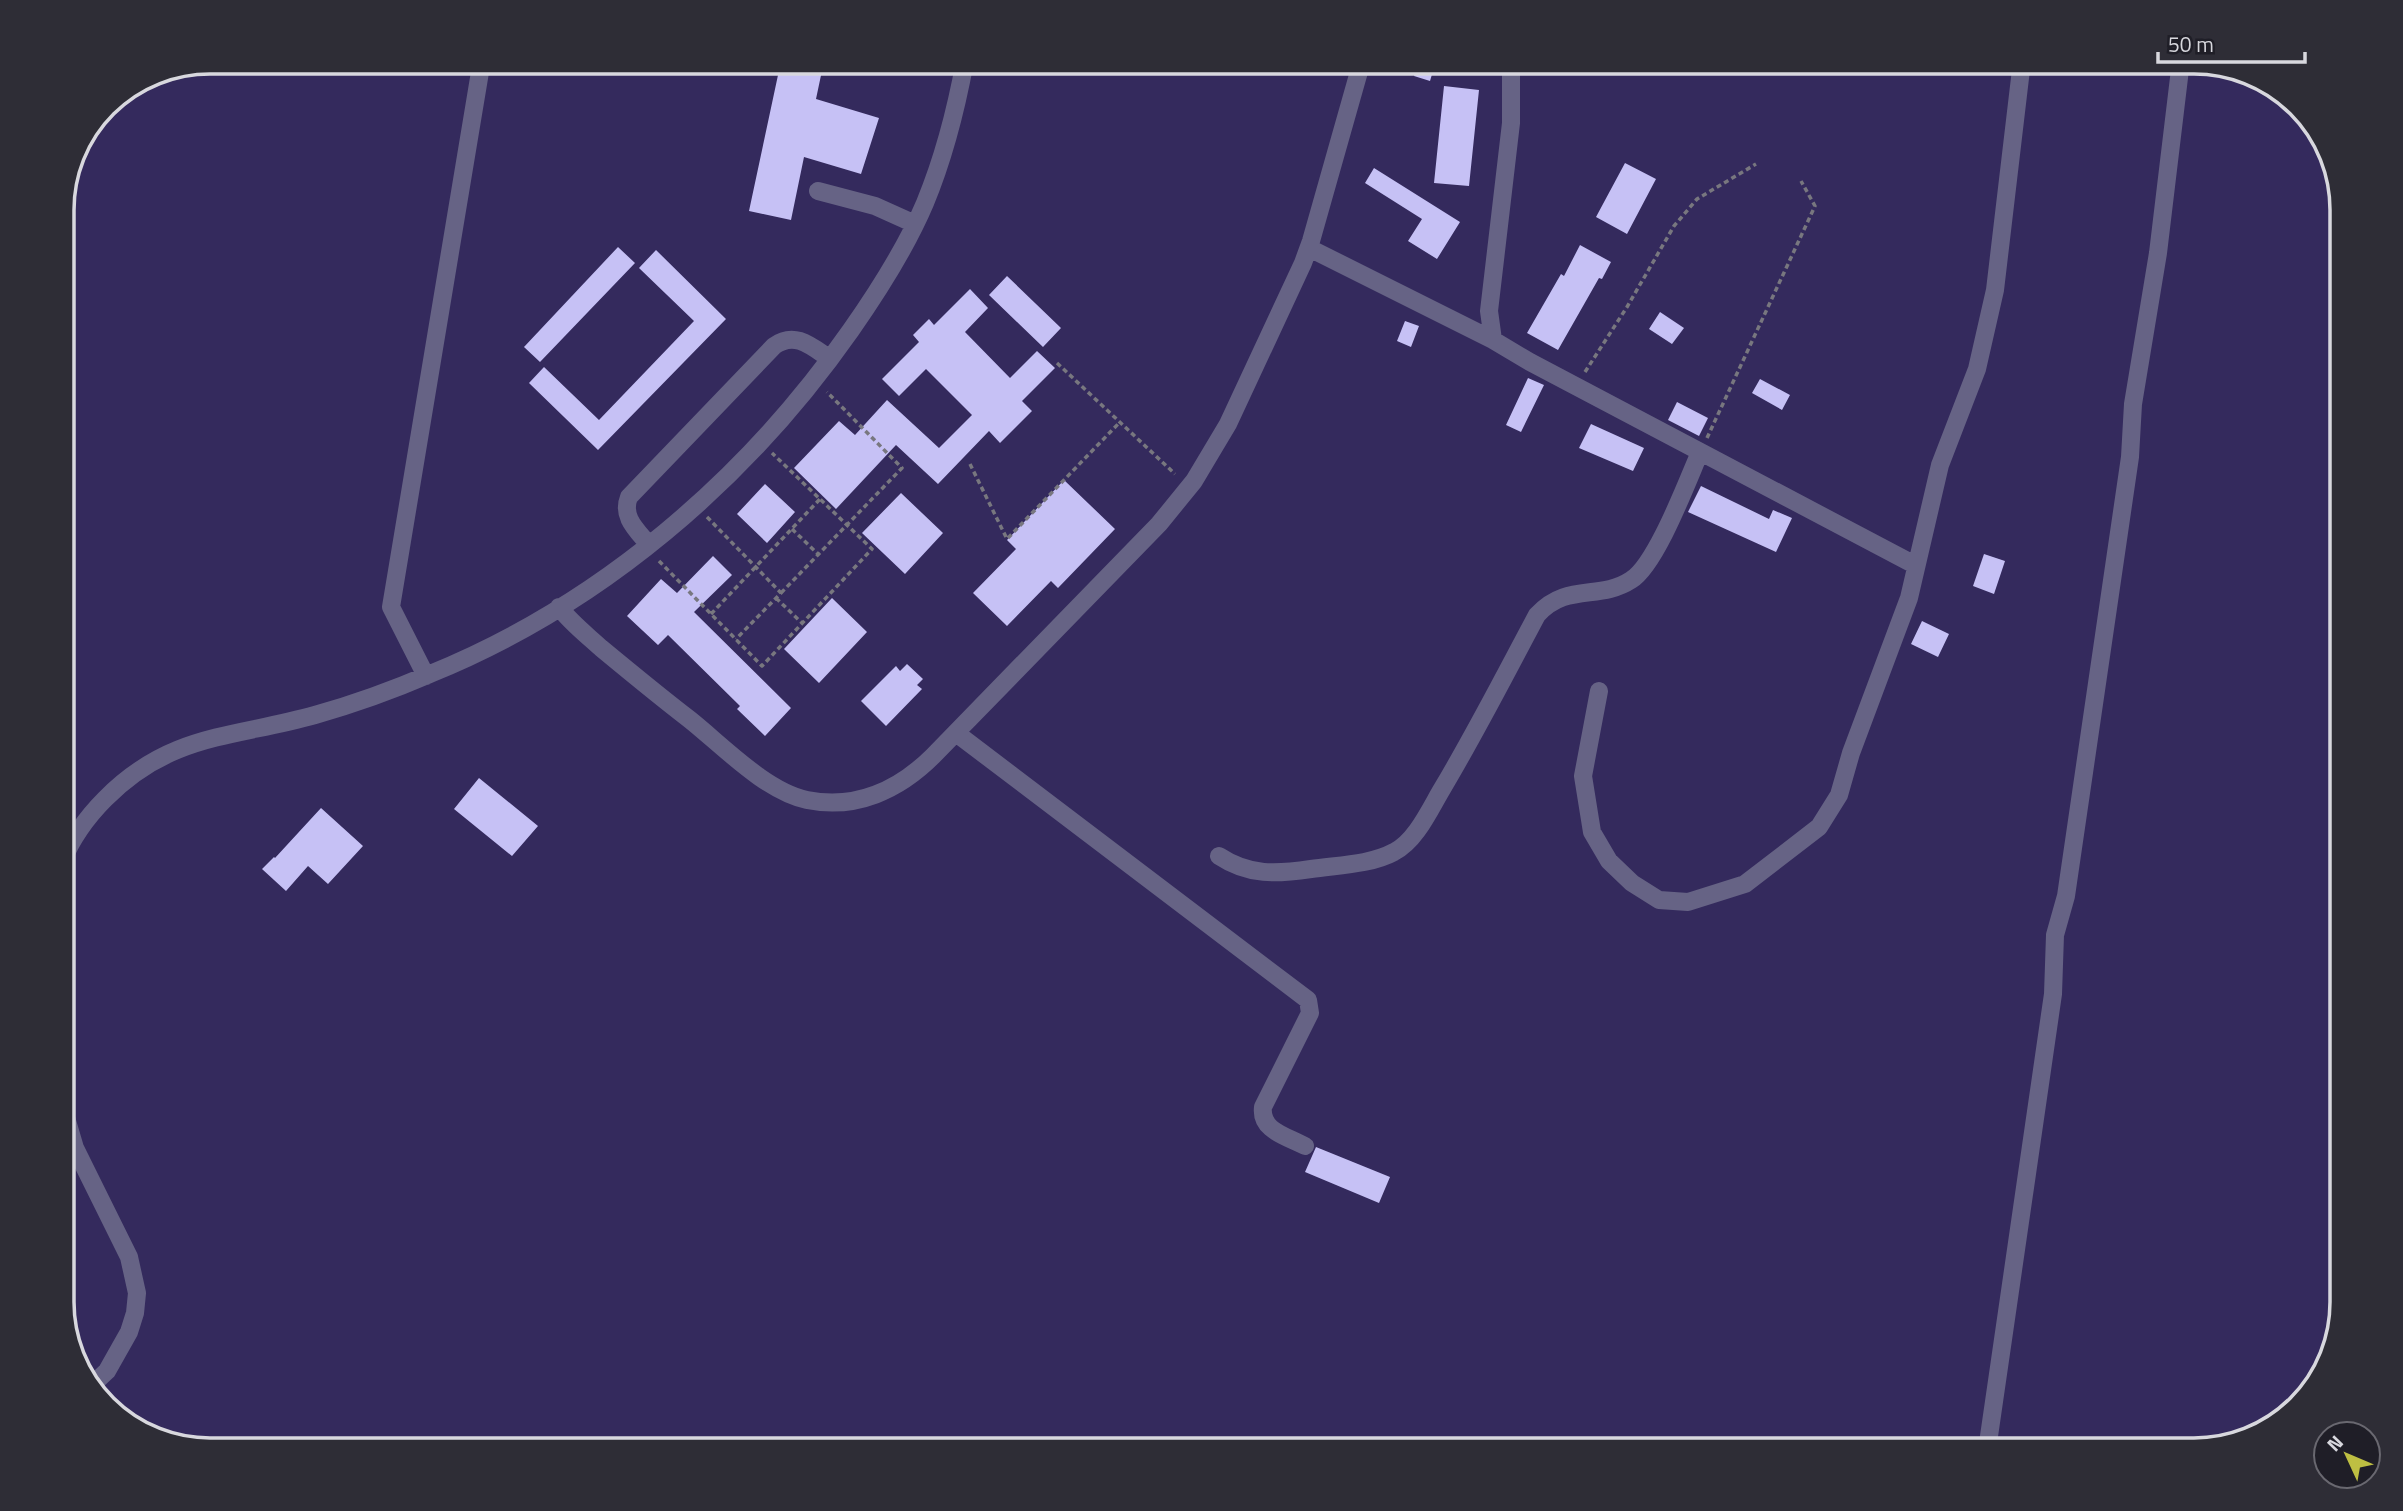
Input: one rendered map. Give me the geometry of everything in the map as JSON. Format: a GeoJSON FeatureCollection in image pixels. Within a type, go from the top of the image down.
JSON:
{"type":"FeatureCollection","features":[{"type":"Feature","properties":{"kind":"street"},"geometry":{"type":"LineString","coordinates":[[426,676],[391,607],[479,74]]}},
{"type":"Feature","properties":{"kind":"street"},"geometry":{"type":"LineString","coordinates":[[74,839],[93,811],[133,774],[158,757],[206,740],[316,715],[426,676],[472,656],[559,607],[647,546],[696,506],[761,442],[830,359],[873,297],[915,224],[937,172],[957,105],[963,74]]}},
{"type":"Feature","properties":{"kind":"street"},"geometry":{"type":"LineString","coordinates":[[559,607],[629,671],[754,772],[788,793],[806,800],[838,802],[887,791],[918,771],[1159,524],[1189,487],[1228,424],[1309,248],[1358,74]]}},
{"type":"Feature","properties":{"kind":"street"},"geometry":{"type":"LineString","coordinates":[[1493,340],[1489,310],[1511,123],[1511,74]]}},
{"type":"Feature","properties":{"kind":"street"},"geometry":{"type":"LineString","coordinates":[[1599,691],[1583,776],[1592,832],[1609,861],[1632,883],[1659,900],[1688,902],[1745,884],[1819,827],[1839,795],[1851,753],[1909,598],[1940,465],[1969,391],[1985,337],[2001,245],[2021,74]]}},
{"type":"Feature","properties":{"kind":"street"},"geometry":{"type":"LineString","coordinates":[[1989,1438],[2053,994],[2055,935],[2066,896],[2128,471],[2133,404],[2158,253],[2179,74]]}},
{"type":"Feature","properties":{"kind":"street"},"geometry":{"type":"LineString","coordinates":[[818,191],[874,206],[915,224]]}},
{"type":"Feature","properties":{"kind":"street"},"geometry":{"type":"LineString","coordinates":[[1309,248],[1493,340],[1915,565]]}},
{"type":"Feature","properties":{"kind":"street"},"geometry":{"type":"LineString","coordinates":[[647,546],[627,516],[625,506],[629,497],[774,346],[781,341],[798,339],[830,359]]}},
{"type":"Feature","properties":{"kind":"street"},"geometry":{"type":"LineString","coordinates":[[1219,856],[1249,871],[1286,873],[1371,859],[1392,853],[1401,847],[1425,817],[1466,749],[1537,615],[1551,602],[1572,593],[1621,585],[1639,575],[1656,550],[1700,452]]}},
{"type":"Feature","properties":{"kind":"street"},"geometry":{"type":"LineString","coordinates":[[956,733],[1308,1000],[1310,1013],[1263,1107],[1262,1118],[1268,1127],[1305,1146]]}},
{"type":"Feature","properties":{"kind":"street"},"geometry":{"type":"LineString","coordinates":[[74,1141],[80,1160],[129,1256],[136,1293],[135,1313],[129,1332],[107,1371],[99,1379]]}},
{"type":"Feature","properties":{"kind":"path"},"geometry":{"type":"LineString","coordinates":[[1576,385],[1627,307],[1674,226],[1697,199],[1756,164]]}},
{"type":"Feature","properties":{"kind":"path"},"geometry":{"type":"LineString","coordinates":[[1700,452],[1815,206],[1801,181]]}},
{"type":"Feature","properties":{"kind":"path"},"geometry":{"type":"LineString","coordinates":[[1058,363],[1189,487]]}},
{"type":"Feature","properties":{"kind":"path"},"geometry":{"type":"LineString","coordinates":[[736,639],[902,468],[814,379]]}},
{"type":"Feature","properties":{"kind":"path"},"geometry":{"type":"LineString","coordinates":[[970,464],[1007,538],[1120,422]]}},
{"type":"Feature","properties":{"kind":"path"},"geometry":{"type":"LineString","coordinates":[[647,546],[762,666],[873,549],[761,442]]}},
{"type":"Feature","properties":{"kind":"path"},"geometry":{"type":"LineString","coordinates":[[710,614],[821,498]]}},
{"type":"Feature","properties":{"kind":"path"},"geometry":{"type":"LineString","coordinates":[[696,506],[781,593]]}},
{"type":"Feature","properties":{"kind":"path"},"geometry":{"type":"LineString","coordinates":[[792,529],[818,554]]}},
{"type":"Feature","properties":{"kind":"path"},"geometry":{"type":"LineString","coordinates":[[776,598],[802,623]]}},
{"type":"Feature","properties":{"kind":"shaded area"},"geometry":{"type":"Polygon","coordinates":[[[2193,74],[2228,78],[2261,92],[2283,107],[2307,134],[2322,166],[2329,201],[2330,1301],[2325,1336],[2311,1369],[2290,1398],[2261,1419],[2228,1433],[2193,1438],[210,1438],[175,1433],[142,1419],[113,1398],[92,1369],[78,1336],[74,1310],[74,201],[84,158],[96,134],[113,113],[158,84],[192,75],[2193,74]]]}},
{"type":"Feature","properties":{"kind":"building"},"geometry":{"type":"Polygon","coordinates":[[[778,74],[821,74],[816,99],[879,118],[861,174],[804,157],[791,220],[749,211],[778,74]]]}},
{"type":"Feature","properties":{"kind":"building"},"geometry":{"type":"Polygon","coordinates":[[[1415,74],[1432,74],[1430,81],[1415,74]]]}},
{"type":"Feature","properties":{"kind":"building"},"geometry":{"type":"Polygon","coordinates":[[[1444,86],[1479,90],[1469,186],[1434,183],[1444,86]]]}},
{"type":"Feature","properties":{"kind":"building"},"geometry":{"type":"Polygon","coordinates":[[[1625,163],[1656,179],[1627,234],[1596,217],[1625,163]]]}},
{"type":"Feature","properties":{"kind":"building"},"geometry":{"type":"Polygon","coordinates":[[[1374,168],[1460,222],[1437,259],[1408,241],[1422,219],[1365,183],[1374,168]]]}},
{"type":"Feature","properties":{"kind":"building"},"geometry":{"type":"Polygon","coordinates":[[[1580,245],[1611,262],[1558,350],[1527,333],[1561,274],[1564,276],[1580,245]]]}},
{"type":"Feature","properties":{"kind":"building"},"geometry":{"type":"Polygon","coordinates":[[[618,247],[635,263],[540,362],[524,347],[618,247]]]}},
{"type":"Feature","properties":{"kind":"building"},"geometry":{"type":"Polygon","coordinates":[[[656,250],[726,319],[598,450],[529,383],[544,367],[599,420],[694,321],[639,268],[656,250]]]}},
{"type":"Feature","properties":{"kind":"building"},"geometry":{"type":"Polygon","coordinates":[[[1007,276],[1061,328],[1043,347],[989,295],[1007,276]]]}},
{"type":"Feature","properties":{"kind":"building"},"geometry":{"type":"Polygon","coordinates":[[[970,289],[988,308],[965,332],[1010,378],[1037,351],[1055,368],[1022,401],[1032,411],[1000,443],[989,431],[938,484],[896,445],[836,509],[794,468],[839,421],[855,435],[887,400],[939,448],[972,415],[926,369],[899,396],[882,379],[919,342],[913,335],[929,319],[934,325],[970,289]]]}},
{"type":"Feature","properties":{"kind":"building"},"geometry":{"type":"Polygon","coordinates":[[[1660,312],[1684,328],[1672,344],[1649,329],[1660,312]]]}},
{"type":"Feature","properties":{"kind":"building"},"geometry":{"type":"Polygon","coordinates":[[[1405,321],[1419,326],[1411,347],[1397,341],[1405,321]]]}},
{"type":"Feature","properties":{"kind":"building"},"geometry":{"type":"Polygon","coordinates":[[[1528,378],[1544,385],[1521,432],[1506,425],[1528,378]]]}},
{"type":"Feature","properties":{"kind":"building"},"geometry":{"type":"Polygon","coordinates":[[[1760,379],[1790,395],[1782,410],[1752,393],[1760,379]]]}},
{"type":"Feature","properties":{"kind":"building"},"geometry":{"type":"Polygon","coordinates":[[[1677,402],[1708,418],[1699,436],[1668,420],[1677,402]]]}},
{"type":"Feature","properties":{"kind":"building"},"geometry":{"type":"Polygon","coordinates":[[[1591,424],[1644,448],[1633,471],[1579,448],[1591,424]]]}},
{"type":"Feature","properties":{"kind":"building"},"geometry":{"type":"Polygon","coordinates":[[[1064,480],[1115,529],[1058,588],[1051,581],[1007,626],[973,593],[1016,549],[1007,540],[1064,480]]]}},
{"type":"Feature","properties":{"kind":"building"},"geometry":{"type":"Polygon","coordinates":[[[765,484],[795,512],[767,543],[737,514],[765,484]]]}},
{"type":"Feature","properties":{"kind":"building"},"geometry":{"type":"Polygon","coordinates":[[[1701,486],[1769,519],[1773,510],[1792,518],[1776,552],[1688,512],[1701,486]]]}},
{"type":"Feature","properties":{"kind":"building"},"geometry":{"type":"Polygon","coordinates":[[[901,493],[943,533],[905,574],[862,533],[901,493]]]}},
{"type":"Feature","properties":{"kind":"building"},"geometry":{"type":"Polygon","coordinates":[[[1984,554],[2005,561],[1994,594],[1973,586],[1984,554]]]}},
{"type":"Feature","properties":{"kind":"building"},"geometry":{"type":"Polygon","coordinates":[[[713,556],[732,575],[694,612],[791,708],[765,736],[737,709],[740,706],[668,635],[658,645],[627,616],[661,579],[677,593],[713,556]]]}},
{"type":"Feature","properties":{"kind":"building"},"geometry":{"type":"Polygon","coordinates":[[[832,598],[867,632],[819,683],[784,649],[832,598]]]}},
{"type":"Feature","properties":{"kind":"building"},"geometry":{"type":"Polygon","coordinates":[[[1922,621],[1949,634],[1938,657],[1911,644],[1922,621]]]}},
{"type":"Feature","properties":{"kind":"building"},"geometry":{"type":"Polygon","coordinates":[[[907,664],[923,679],[917,685],[922,689],[886,726],[861,701],[896,666],[900,671],[907,664]]]}},
{"type":"Feature","properties":{"kind":"building"},"geometry":{"type":"Polygon","coordinates":[[[479,778],[538,826],[512,856],[454,809],[479,778]]]}},
{"type":"Feature","properties":{"kind":"building"},"geometry":{"type":"Polygon","coordinates":[[[321,808],[363,846],[328,884],[308,866],[286,891],[262,869],[321,808]]]}},
{"type":"Feature","properties":{"kind":"building"},"geometry":{"type":"Polygon","coordinates":[[[1316,1147],[1390,1177],[1379,1203],[1305,1172],[1316,1147]]]}}]}
